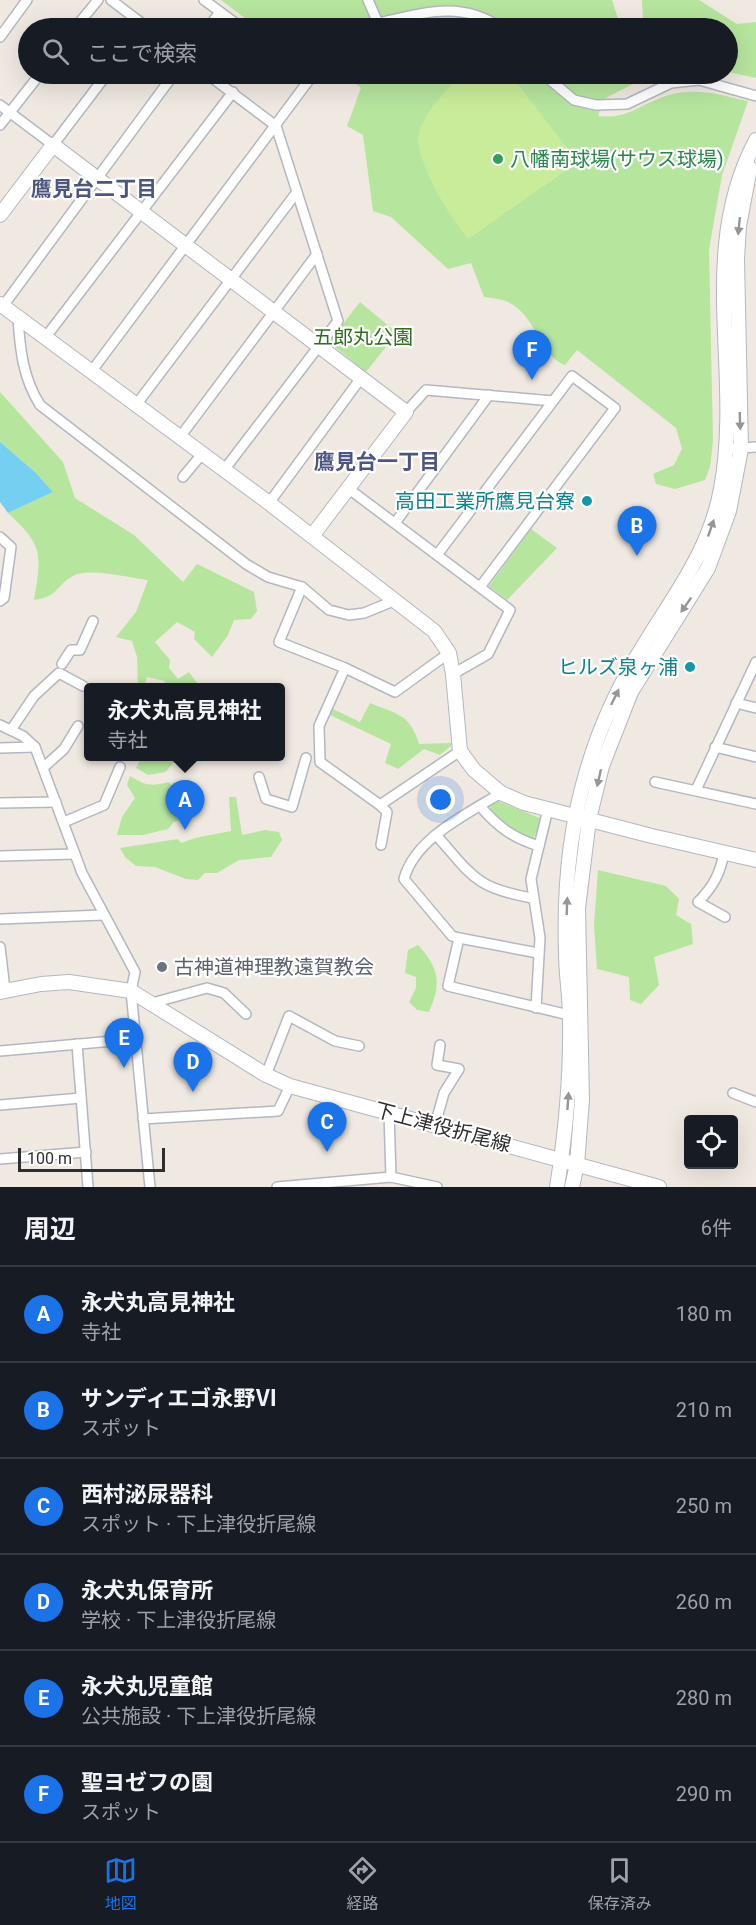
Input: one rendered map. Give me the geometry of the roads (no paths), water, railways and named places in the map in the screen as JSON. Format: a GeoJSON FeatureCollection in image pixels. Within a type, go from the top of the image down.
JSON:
{"type":"FeatureCollection","features":[{"type":"Feature","properties":{"kind":"street"},"geometry":{"type":"LineString","coordinates":[[0,37],[27,0]]}},
{"type":"Feature","properties":{"kind":"street"},"geometry":{"type":"LineString","coordinates":[[83,18],[98,0]]}},
{"type":"Feature","properties":{"kind":"street"},"geometry":{"type":"LineString","coordinates":[[111,0],[132,18]]}},
{"type":"Feature","properties":{"kind":"street"},"geometry":{"type":"LineString","coordinates":[[204,0],[228,18]]}},
{"type":"Feature","properties":{"kind":"street"},"geometry":{"type":"LineString","coordinates":[[368,0],[376,18]]}},
{"type":"Feature","properties":{"kind":"street"},"geometry":{"type":"LineString","coordinates":[[400,18],[450,7],[486,18]]}},
{"type":"Feature","properties":{"kind":"street"},"geometry":{"type":"LineString","coordinates":[[216,18],[220,12]]}},
{"type":"Feature","properties":{"kind":"street"},"geometry":{"type":"LineString","coordinates":[[0,125],[32,84]]}},
{"type":"Feature","properties":{"kind":"street"},"geometry":{"type":"LineString","coordinates":[[0,215],[99,84]]}},
{"type":"Feature","properties":{"kind":"street"},"geometry":{"type":"LineString","coordinates":[[166,84],[1,305],[269,503],[434,631],[448,653],[453,674],[460,751],[474,770],[501,793],[548,809],[756,860]]}},
{"type":"Feature","properties":{"kind":"street"},"geometry":{"type":"LineString","coordinates":[[221,84],[276,126],[338,321],[224,470]]}},
{"type":"Feature","properties":{"kind":"street"},"geometry":{"type":"LineString","coordinates":[[91,372],[306,84]]}},
{"type":"Feature","properties":{"kind":"street"},"geometry":{"type":"LineString","coordinates":[[555,84],[574,100],[596,105],[627,104],[669,84]]}},
{"type":"Feature","properties":{"kind":"street"},"geometry":{"type":"LineString","coordinates":[[713,84],[756,96]]}},
{"type":"Feature","properties":{"kind":"street"},"geometry":{"type":"LineString","coordinates":[[45,338],[233,92]]}},
{"type":"Feature","properties":{"kind":"street"},"geometry":{"type":"LineString","coordinates":[[0,105],[406,412]]}},
{"type":"Feature","properties":{"kind":"street"},"geometry":{"type":"LineString","coordinates":[[734,449],[724,270],[726,228],[738,177],[756,140]]}},
{"type":"Feature","properties":{"kind":"street"},"geometry":{"type":"LineString","coordinates":[[572,1187],[577,1164],[582,1100],[576,1016],[578,908],[583,818],[631,692],[660,641],[691,598],[719,541],[729,511],[738,358],[739,226],[745,189],[756,148]]}},
{"type":"Feature","properties":{"kind":"street"},"geometry":{"type":"LineString","coordinates":[[136,405],[229,278],[297,192]]}},
{"type":"Feature","properties":{"kind":"street"},"geometry":{"type":"LineString","coordinates":[[180,437],[316,254]]}},
{"type":"Feature","properties":{"kind":"street"},"geometry":{"type":"LineString","coordinates":[[18,318],[22,366],[30,389],[40,405],[246,564],[268,577],[302,588],[329,610],[349,615],[364,613],[396,600]]}},
{"type":"Feature","properties":{"kind":"street"},"geometry":{"type":"LineString","coordinates":[[437,555],[572,376],[615,408],[480,587]]}},
{"type":"Feature","properties":{"kind":"street"},"geometry":{"type":"LineString","coordinates":[[269,503],[361,378]]}},
{"type":"Feature","properties":{"kind":"street"},"geometry":{"type":"LineString","coordinates":[[312,536],[350,489],[406,412],[426,390],[553,401]]}},
{"type":"Feature","properties":{"kind":"street"},"geometry":{"type":"LineString","coordinates":[[395,523],[489,395]]}},
{"type":"Feature","properties":{"kind":"street"},"geometry":{"type":"LineString","coordinates":[[734,449],[756,447]]}},
{"type":"Feature","properties":{"kind":"street"},"geometry":{"type":"LineString","coordinates":[[183,477],[202,454]]}},
{"type":"Feature","properties":{"kind":"street"},"geometry":{"type":"LineString","coordinates":[[350,489],[510,610],[488,654],[453,674]]}},
{"type":"Feature","properties":{"kind":"street"},"geometry":{"type":"LineString","coordinates":[[0,537],[11,548],[4,598],[0,601]]}},
{"type":"Feature","properties":{"kind":"street"},"geometry":{"type":"LineString","coordinates":[[302,588],[279,642],[345,668],[395,692],[448,653]]}},
{"type":"Feature","properties":{"kind":"street"},"geometry":{"type":"LineString","coordinates":[[62,664],[72,650],[80,650],[93,621]]}},
{"type":"Feature","properties":{"kind":"street"},"geometry":{"type":"LineString","coordinates":[[696,790],[756,662]]}},
{"type":"Feature","properties":{"kind":"street"},"geometry":{"type":"LineString","coordinates":[[345,668],[319,726],[321,762],[387,812],[381,845]]}},
{"type":"Feature","properties":{"kind":"street"},"geometry":{"type":"LineString","coordinates":[[11,730],[34,696],[59,673],[83,686]]}},
{"type":"Feature","properties":{"kind":"street"},"geometry":{"type":"LineString","coordinates":[[736,703],[756,708]]}},
{"type":"Feature","properties":{"kind":"street"},"geometry":{"type":"LineString","coordinates":[[0,725],[23,736],[35,747],[75,854],[135,972],[131,991],[150,1187]]}},
{"type":"Feature","properties":{"kind":"street"},"geometry":{"type":"LineString","coordinates":[[44,767],[64,749],[78,726]]}},
{"type":"Feature","properties":{"kind":"street"},"geometry":{"type":"LineString","coordinates":[[0,748],[35,747]]}},
{"type":"Feature","properties":{"kind":"street"},"geometry":{"type":"LineString","coordinates":[[715,747],[756,757]]}},
{"type":"Feature","properties":{"kind":"street"},"geometry":{"type":"LineString","coordinates":[[380,805],[460,751]]}},
{"type":"Feature","properties":{"kind":"street"},"geometry":{"type":"LineString","coordinates":[[259,777],[266,799],[292,807],[306,758]]}},
{"type":"Feature","properties":{"kind":"street"},"geometry":{"type":"LineString","coordinates":[[64,822],[104,805],[120,767]]}},
{"type":"Feature","properties":{"kind":"street"},"geometry":{"type":"LineString","coordinates":[[656,782],[756,804]]}},
{"type":"Feature","properties":{"kind":"street"},"geometry":{"type":"LineString","coordinates":[[501,793],[437,836],[408,865],[404,879],[453,936],[538,953]]}},
{"type":"Feature","properties":{"kind":"street"},"geometry":{"type":"LineString","coordinates":[[0,802],[56,802]]}},
{"type":"Feature","properties":{"kind":"street"},"geometry":{"type":"LineString","coordinates":[[480,806],[498,827],[516,838],[539,846]]}},
{"type":"Feature","properties":{"kind":"street"},"geometry":{"type":"LineString","coordinates":[[536,1008],[540,938],[532,898],[531,879],[548,809]]}},
{"type":"Feature","properties":{"kind":"street"},"geometry":{"type":"LineString","coordinates":[[437,836],[476,881],[502,893],[532,898]]}},
{"type":"Feature","properties":{"kind":"street"},"geometry":{"type":"LineString","coordinates":[[724,853],[721,872],[711,890],[698,902],[725,917]]}},
{"type":"Feature","properties":{"kind":"street"},"geometry":{"type":"LineString","coordinates":[[0,856],[75,854]]}},
{"type":"Feature","properties":{"kind":"street"},"geometry":{"type":"LineString","coordinates":[[0,919],[104,915]]}},
{"type":"Feature","properties":{"kind":"street"},"geometry":{"type":"LineString","coordinates":[[459,938],[448,986],[576,1016]]}},
{"type":"Feature","properties":{"kind":"street"},"geometry":{"type":"LineString","coordinates":[[0,947],[2,987]]}},
{"type":"Feature","properties":{"kind":"street","name":"下上津役折尾線"},"geometry":{"type":"LineString","coordinates":[[2,987],[69,982],[131,991],[266,1075],[290,1086],[659,1187]]}},
{"type":"Feature","properties":{"kind":"street"},"geometry":{"type":"LineString","coordinates":[[152,1003],[207,988],[224,993],[246,1014]]}},
{"type":"Feature","properties":{"kind":"street"},"geometry":{"type":"LineString","coordinates":[[266,1075],[289,1016],[335,1041],[359,1046]]}},
{"type":"Feature","properties":{"kind":"street"},"geometry":{"type":"LineString","coordinates":[[557,1187],[562,1159],[576,1016]]}},
{"type":"Feature","properties":{"kind":"street"},"geometry":{"type":"LineString","coordinates":[[0,1051],[136,1040]]}},
{"type":"Feature","properties":{"kind":"street"},"geometry":{"type":"LineString","coordinates":[[77,1044],[88,1187]]}},
{"type":"Feature","properties":{"kind":"street"},"geometry":{"type":"LineString","coordinates":[[435,1125],[444,1094],[459,1069],[437,1065],[440,1045]]}},
{"type":"Feature","properties":{"kind":"street"},"geometry":{"type":"LineString","coordinates":[[143,1119],[278,1111],[290,1086]]}},
{"type":"Feature","properties":{"kind":"street"},"geometry":{"type":"LineString","coordinates":[[733,1093],[756,1102]]}},
{"type":"Feature","properties":{"kind":"street"},"geometry":{"type":"LineString","coordinates":[[0,1105],[81,1098]]}},
{"type":"Feature","properties":{"kind":"street"},"geometry":{"type":"LineString","coordinates":[[388,1113],[391,1177]]}},
{"type":"Feature","properties":{"kind":"street"},"geometry":{"type":"LineString","coordinates":[[0,1159],[86,1152]]}},
{"type":"Feature","properties":{"kind":"street"},"geometry":{"type":"LineString","coordinates":[[277,1187],[391,1177],[437,1187]]}},
{"type":"Feature","properties":{"kind":"water"},"geometry":{"type":"Polygon","coordinates":[[[0,442],[35,472],[53,492],[8,513],[0,502],[0,442]]]}},
{"type":"Feature","properties":{"kind":"place","name":"八幡南球場(サウス球場)"},"geometry":{"type":"Point","coordinates":[498,159]}},
{"type":"Feature","properties":{"kind":"place","name":"聖ヨゼフの園"},"geometry":{"type":"Point","coordinates":[532,380]}},
{"type":"Feature","properties":{"kind":"place","name":"高田工業所鷹見台寮"},"geometry":{"type":"Point","coordinates":[587,501]}},
{"type":"Feature","properties":{"kind":"place","name":"サンディエゴ永野Ⅵ"},"geometry":{"type":"Point","coordinates":[637,556]}},
{"type":"Feature","properties":{"kind":"place","name":"ヒルズ泉ヶ浦"},"geometry":{"type":"Point","coordinates":[690,667]}},
{"type":"Feature","properties":{"kind":"place","name":"永犬丸高見神社"},"geometry":{"type":"Point","coordinates":[185,830]}},
{"type":"Feature","properties":{"kind":"place","name":"古神道神理教遠賀教会"},"geometry":{"type":"Point","coordinates":[162,967]}},
{"type":"Feature","properties":{"kind":"place","name":"永犬丸児童館"},"geometry":{"type":"Point","coordinates":[124,1068]}},
{"type":"Feature","properties":{"kind":"place","name":"永犬丸保育所"},"geometry":{"type":"Point","coordinates":[193,1092]}},
{"type":"Feature","properties":{"kind":"place","name":"西村泌尿器科"},"geometry":{"type":"Point","coordinates":[327,1152]}},
{"type":"Feature","properties":{"kind":"district","name":"鷹見台二丁目"},"geometry":{"type":"Point","coordinates":[94,189]}},
{"type":"Feature","properties":{"kind":"district","name":"鷹見台一丁目"},"geometry":{"type":"Point","coordinates":[377,462]}},
{"type":"Feature","properties":{"kind":"park label","name":"五郎丸公園"},"geometry":{"type":"Point","coordinates":[363,337]}}]}
